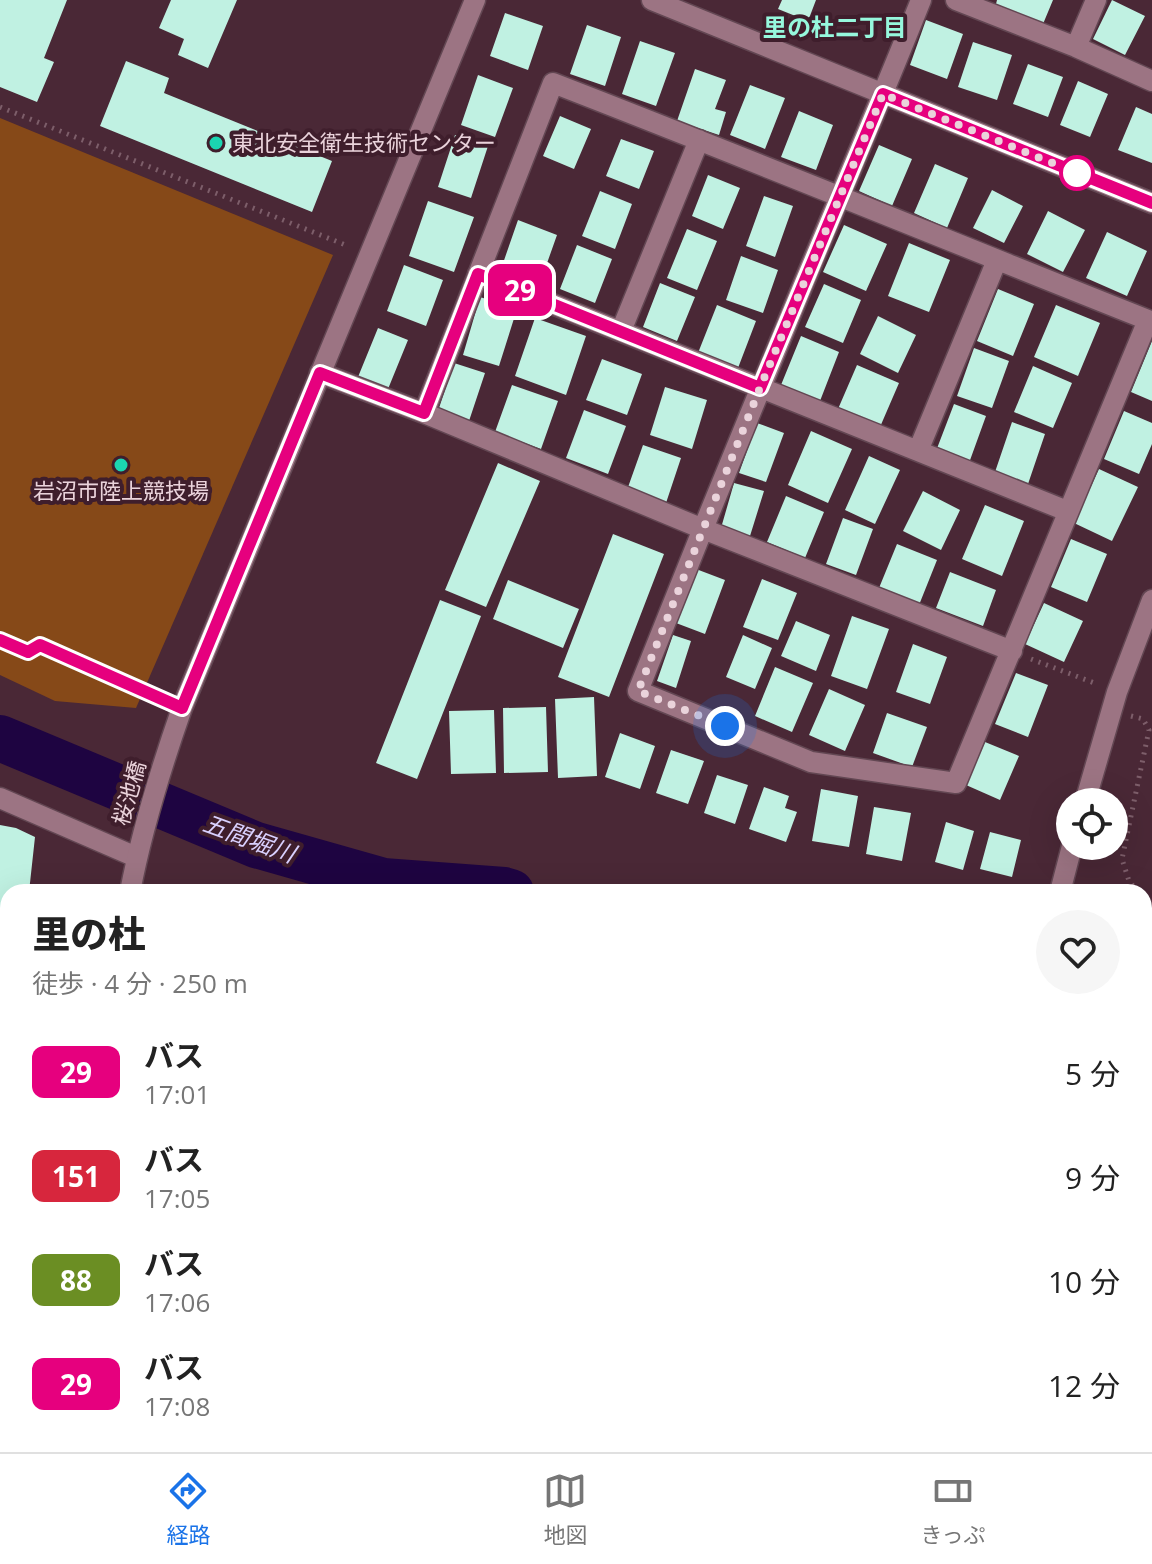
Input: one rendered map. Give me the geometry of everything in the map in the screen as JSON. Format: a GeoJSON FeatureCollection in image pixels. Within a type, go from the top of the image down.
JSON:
{"type":"FeatureCollection","features":[{"type":"Feature","properties":{"kind":"street","name":"桜池橋"},"geometry":{"type":"LineString","coordinates":[[132,884],[138,850],[182,708],[475,0]]}},
{"type":"Feature","properties":{"kind":"street"},"geometry":{"type":"LineString","coordinates":[[652,0],[1152,203]]}},
{"type":"Feature","properties":{"kind":"street"},"geometry":{"type":"LineString","coordinates":[[424,413],[553,83],[699,140],[839,196],[997,260],[1148,320],[956,783],[811,762],[638,691],[760,388],[839,196],[883,94],[921,0]]}},
{"type":"Feature","properties":{"kind":"street"},"geometry":{"type":"LineString","coordinates":[[956,0],[1152,81]]}},
{"type":"Feature","properties":{"kind":"street"},"geometry":{"type":"LineString","coordinates":[[1076,47],[1096,0]]}},
{"type":"Feature","properties":{"kind":"street"},"geometry":{"type":"LineString","coordinates":[[621,331],[699,140]]}},
{"type":"Feature","properties":{"kind":"street"},"geometry":{"type":"LineString","coordinates":[[918,451],[997,260]]}},
{"type":"Feature","properties":{"kind":"street"},"geometry":{"type":"LineString","coordinates":[[478,274],[1067,511]]}},
{"type":"Feature","properties":{"kind":"street"},"geometry":{"type":"LineString","coordinates":[[320,373],[1012,651]]}},
{"type":"Feature","properties":{"kind":"street"},"geometry":{"type":"LineString","coordinates":[[1089,788],[1111,710],[1152,600]]}},
{"type":"Feature","properties":{"kind":"street"},"geometry":{"type":"LineString","coordinates":[[0,798],[138,850]]}},
{"type":"Feature","properties":{"kind":"street"},"geometry":{"type":"LineString","coordinates":[[1062,884],[1068,860]]}},
{"type":"Feature","properties":{"kind":"lane"},"geometry":{"type":"LineString","coordinates":[[0,640],[28,652],[40,645],[182,708]]}},
{"type":"Feature","properties":{"kind":"path"},"geometry":{"type":"LineString","coordinates":[[0,107],[348,246]]}},
{"type":"Feature","properties":{"kind":"path"},"geometry":{"type":"LineString","coordinates":[[1012,651],[1097,684]]}},
{"type":"Feature","properties":{"kind":"path"},"geometry":{"type":"LineString","coordinates":[[1111,710],[1143,719],[1149,730],[1122,859],[1131,884]]}},
{"type":"Feature","properties":{"kind":"shaded area","name":"岩沼市陸上競技場"},"geometry":{"type":"Polygon","coordinates":[[[0,118],[333,255],[136,708],[55,701],[0,675],[0,118]]]}},
{"type":"Feature","properties":{"kind":"building"},"geometry":{"type":"Polygon","coordinates":[[[0,0],[67,0],[44,58],[54,62],[37,102],[0,87],[0,0]]]}},
{"type":"Feature","properties":{"kind":"building"},"geometry":{"type":"Polygon","coordinates":[[[171,0],[237,0],[208,68],[178,55],[184,39],[159,28],[171,0]]]}},
{"type":"Feature","properties":{"kind":"building"},"geometry":{"type":"Polygon","coordinates":[[[782,0],[816,0],[808,21],[778,9],[782,0]]]}},
{"type":"Feature","properties":{"kind":"building"},"geometry":{"type":"Polygon","coordinates":[[[997,0],[1053,0],[1043,24],[996,4],[997,0]]]}},
{"type":"Feature","properties":{"kind":"building"},"geometry":{"type":"Polygon","coordinates":[[[1112,0],[1145,16],[1125,55],[1093,39],[1112,0]]]}},
{"type":"Feature","properties":{"kind":"building"},"geometry":{"type":"Polygon","coordinates":[[[505,13],[543,26],[528,70],[490,56],[505,13]]]}},
{"type":"Feature","properties":{"kind":"building"},"geometry":{"type":"Polygon","coordinates":[[[926,20],[963,34],[947,79],[910,65],[926,20]]]}},
{"type":"Feature","properties":{"kind":"building"},"geometry":{"type":"Polygon","coordinates":[[[587,25],[621,37],[605,86],[570,74],[587,25]]]}},
{"type":"Feature","properties":{"kind":"building"},"geometry":{"type":"Polygon","coordinates":[[[640,41],[675,53],[656,106],[622,94],[640,41]]]}},
{"type":"Feature","properties":{"kind":"building"},"geometry":{"type":"Polygon","coordinates":[[[973,42],[1012,55],[997,100],[958,87],[973,42]]]}},
{"type":"Feature","properties":{"kind":"building","name":"東北安全衛生技術センター"},"geometry":{"type":"Polygon","coordinates":[[[126,61],[169,78],[164,93],[332,161],[312,212],[100,126],[126,61]]]}},
{"type":"Feature","properties":{"kind":"building"},"geometry":{"type":"Polygon","coordinates":[[[1028,64],[1063,77],[1048,117],[1013,104],[1028,64]]]}},
{"type":"Feature","properties":{"kind":"building"},"geometry":{"type":"Polygon","coordinates":[[[695,69],[726,80],[715,109],[726,112],[719,135],[677,121],[695,69]]]}},
{"type":"Feature","properties":{"kind":"building"},"geometry":{"type":"Polygon","coordinates":[[[478,75],[513,88],[495,137],[461,125],[478,75]]]}},
{"type":"Feature","properties":{"kind":"building"},"geometry":{"type":"Polygon","coordinates":[[[1078,81],[1108,94],[1090,137],[1060,125],[1078,81]]]}},
{"type":"Feature","properties":{"kind":"building"},"geometry":{"type":"Polygon","coordinates":[[[750,85],[785,98],[765,149],[730,135],[750,85]]]}},
{"type":"Feature","properties":{"kind":"building"},"geometry":{"type":"Polygon","coordinates":[[[1136,107],[1152,114],[1152,163],[1118,150],[1136,107]]]}},
{"type":"Feature","properties":{"kind":"building"},"geometry":{"type":"Polygon","coordinates":[[[799,111],[833,125],[816,170],[781,157],[799,111]]]}},
{"type":"Feature","properties":{"kind":"building"},"geometry":{"type":"Polygon","coordinates":[[[560,116],[591,129],[574,169],[543,156],[560,116]]]}},
{"type":"Feature","properties":{"kind":"building"},"geometry":{"type":"Polygon","coordinates":[[[455,135],[488,146],[471,198],[438,187],[455,135]]]}},
{"type":"Feature","properties":{"kind":"building"},"geometry":{"type":"Polygon","coordinates":[[[621,139],[654,151],[639,189],[606,176],[621,139]]]}},
{"type":"Feature","properties":{"kind":"building"},"geometry":{"type":"Polygon","coordinates":[[[879,145],[912,159],[892,206],[859,191],[879,145]]]}},
{"type":"Feature","properties":{"kind":"building"},"geometry":{"type":"Polygon","coordinates":[[[935,164],[968,178],[947,228],[914,213],[935,164]]]}},
{"type":"Feature","properties":{"kind":"building"},"geometry":{"type":"Polygon","coordinates":[[[708,175],[740,188],[723,229],[692,216],[708,175]]]}},
{"type":"Feature","properties":{"kind":"building"},"geometry":{"type":"Polygon","coordinates":[[[992,190],[1023,206],[1004,243],[973,228],[992,190]]]}},
{"type":"Feature","properties":{"kind":"building"},"geometry":{"type":"Polygon","coordinates":[[[600,191],[632,204],[615,249],[582,236],[600,191]]]}},
{"type":"Feature","properties":{"kind":"building"},"geometry":{"type":"Polygon","coordinates":[[[764,196],[793,206],[775,257],[746,246],[764,196]]]}},
{"type":"Feature","properties":{"kind":"building"},"geometry":{"type":"Polygon","coordinates":[[[428,201],[474,217],[454,272],[409,256],[428,201]]]}},
{"type":"Feature","properties":{"kind":"building"},"geometry":{"type":"Polygon","coordinates":[[[1048,211],[1085,230],[1063,272],[1027,254],[1048,211]]]}},
{"type":"Feature","properties":{"kind":"building"},"geometry":{"type":"Polygon","coordinates":[[[518,220],[557,235],[540,283],[501,269],[518,220]]]}},
{"type":"Feature","properties":{"kind":"building"},"geometry":{"type":"Polygon","coordinates":[[[844,225],[887,244],[866,291],[823,272],[844,225]]]}},
{"type":"Feature","properties":{"kind":"building"},"geometry":{"type":"Polygon","coordinates":[[[687,229],[717,241],[697,290],[667,278],[687,229]]]}},
{"type":"Feature","properties":{"kind":"building"},"geometry":{"type":"Polygon","coordinates":[[[1107,232],[1147,251],[1127,296],[1086,278],[1107,232]]]}},
{"type":"Feature","properties":{"kind":"building"},"geometry":{"type":"Polygon","coordinates":[[[909,243],[950,260],[929,312],[888,296],[909,243]]]}},
{"type":"Feature","properties":{"kind":"building"},"geometry":{"type":"Polygon","coordinates":[[[577,245],[612,259],[595,303],[560,289],[577,245]]]}},
{"type":"Feature","properties":{"kind":"building"},"geometry":{"type":"Polygon","coordinates":[[[741,256],[778,270],[763,313],[726,300],[741,256]]]}},
{"type":"Feature","properties":{"kind":"building"},"geometry":{"type":"Polygon","coordinates":[[[404,265],[443,280],[426,326],[387,311],[404,265]]]}},
{"type":"Feature","properties":{"kind":"building"},"geometry":{"type":"Polygon","coordinates":[[[660,283],[695,297],[677,341],[643,327],[660,283]]]}},
{"type":"Feature","properties":{"kind":"building"},"geometry":{"type":"Polygon","coordinates":[[[824,284],[861,300],[843,343],[805,327],[824,284]]]}},
{"type":"Feature","properties":{"kind":"building"},"geometry":{"type":"Polygon","coordinates":[[[998,289],[1034,304],[1013,356],[977,341],[998,289]]]}},
{"type":"Feature","properties":{"kind":"building"},"geometry":{"type":"Polygon","coordinates":[[[480,297],[517,309],[499,366],[463,355],[480,297]]]}},
{"type":"Feature","properties":{"kind":"building"},"geometry":{"type":"Polygon","coordinates":[[[717,305],[756,321],[738,368],[698,353],[717,305]]]}},
{"type":"Feature","properties":{"kind":"building"},"geometry":{"type":"Polygon","coordinates":[[[1056,305],[1100,323],[1078,376],[1034,357],[1056,305]]]}},
{"type":"Feature","properties":{"kind":"building"},"geometry":{"type":"Polygon","coordinates":[[[878,316],[916,335],[898,373],[860,354],[878,316]]]}},
{"type":"Feature","properties":{"kind":"building"},"geometry":{"type":"Polygon","coordinates":[[[535,318],[586,336],[566,395],[515,376],[535,318]]]}},
{"type":"Feature","properties":{"kind":"building"},"geometry":{"type":"Polygon","coordinates":[[[378,328],[408,340],[388,389],[358,377],[378,328]]]}},
{"type":"Feature","properties":{"kind":"building"},"geometry":{"type":"Polygon","coordinates":[[[801,336],[839,352],[820,401],[781,385],[801,336]]]}},
{"type":"Feature","properties":{"kind":"building"},"geometry":{"type":"Polygon","coordinates":[[[1152,341],[1152,401],[1131,392],[1152,341]]]}},
{"type":"Feature","properties":{"kind":"building"},"geometry":{"type":"Polygon","coordinates":[[[974,348],[1009,361],[992,408],[957,396],[974,348]]]}},
{"type":"Feature","properties":{"kind":"building"},"geometry":{"type":"Polygon","coordinates":[[[602,359],[642,374],[627,415],[586,400],[602,359]]]}},
{"type":"Feature","properties":{"kind":"building"},"geometry":{"type":"Polygon","coordinates":[[[454,363],[485,373],[469,421],[438,411],[454,363]]]}},
{"type":"Feature","properties":{"kind":"building"},"geometry":{"type":"Polygon","coordinates":[[[857,365],[899,383],[880,427],[838,409],[857,365]]]}},
{"type":"Feature","properties":{"kind":"building"},"geometry":{"type":"Polygon","coordinates":[[[1033,366],[1072,383],[1053,428],[1014,412],[1033,366]]]}},
{"type":"Feature","properties":{"kind":"building"},"geometry":{"type":"Polygon","coordinates":[[[512,385],[558,401],[541,449],[495,432],[512,385]]]}},
{"type":"Feature","properties":{"kind":"building"},"geometry":{"type":"Polygon","coordinates":[[[665,387],[707,400],[692,449],[650,435],[665,387]]]}},
{"type":"Feature","properties":{"kind":"building"},"geometry":{"type":"Polygon","coordinates":[[[954,404],[986,416],[969,463],[936,451],[954,404]]]}},
{"type":"Feature","properties":{"kind":"building"},"geometry":{"type":"Polygon","coordinates":[[[584,410],[626,426],[608,474],[566,458],[584,410]]]}},
{"type":"Feature","properties":{"kind":"building"},"geometry":{"type":"Polygon","coordinates":[[[1124,411],[1152,423],[1152,444],[1139,474],[1104,459],[1124,411]]]}},
{"type":"Feature","properties":{"kind":"building"},"geometry":{"type":"Polygon","coordinates":[[[1012,422],[1045,434],[1028,484],[995,472],[1012,422]]]}},
{"type":"Feature","properties":{"kind":"building"},"geometry":{"type":"Polygon","coordinates":[[[757,423],[784,433],[766,482],[739,473],[757,423]]]}},
{"type":"Feature","properties":{"kind":"building"},"geometry":{"type":"Polygon","coordinates":[[[811,431],[852,449],[828,503],[788,485],[811,431]]]}},
{"type":"Feature","properties":{"kind":"building"},"geometry":{"type":"Polygon","coordinates":[[[643,445],[681,458],[666,503],[627,490],[643,445]]]}},
{"type":"Feature","properties":{"kind":"building"},"geometry":{"type":"Polygon","coordinates":[[[869,456],[900,470],[875,524],[845,510],[869,456]]]}},
{"type":"Feature","properties":{"kind":"building"},"geometry":{"type":"Polygon","coordinates":[[[498,463],[540,481],[486,607],[445,590],[498,463]]]}},
{"type":"Feature","properties":{"kind":"building"},"geometry":{"type":"Polygon","coordinates":[[[1099,469],[1138,487],[1112,541],[1074,523],[1099,469]]]}},
{"type":"Feature","properties":{"kind":"building"},"geometry":{"type":"Polygon","coordinates":[[[734,483],[764,491],[750,536],[721,528],[734,483]]]}},
{"type":"Feature","properties":{"kind":"building"},"geometry":{"type":"Polygon","coordinates":[[[923,491],[960,510],[941,550],[903,531],[923,491]]]}},
{"type":"Feature","properties":{"kind":"building"},"geometry":{"type":"Polygon","coordinates":[[[786,496],[824,512],[805,558],[767,542],[786,496]]]}},
{"type":"Feature","properties":{"kind":"building"},"geometry":{"type":"Polygon","coordinates":[[[985,505],[1024,521],[1002,576],[962,559],[985,505]]]}},
{"type":"Feature","properties":{"kind":"building"},"geometry":{"type":"Polygon","coordinates":[[[843,518],[873,529],[856,575],[826,564],[843,518]]]}},
{"type":"Feature","properties":{"kind":"building"},"geometry":{"type":"Polygon","coordinates":[[[613,534],[664,554],[609,697],[558,677],[613,534]]]}},
{"type":"Feature","properties":{"kind":"building"},"geometry":{"type":"Polygon","coordinates":[[[1071,539],[1107,554],[1087,602],[1051,587],[1071,539]]]}},
{"type":"Feature","properties":{"kind":"building"},"geometry":{"type":"Polygon","coordinates":[[[897,544],[937,560],[919,605],[879,588],[897,544]]]}},
{"type":"Feature","properties":{"kind":"building"},"geometry":{"type":"Polygon","coordinates":[[[696,569],[725,580],[705,634],[676,623],[696,569]]]}},
{"type":"Feature","properties":{"kind":"building"},"geometry":{"type":"Polygon","coordinates":[[[950,572],[996,590],[983,626],[936,608],[950,572]]]}},
{"type":"Feature","properties":{"kind":"building"},"geometry":{"type":"Polygon","coordinates":[[[762,579],[797,593],[778,640],[743,627],[762,579]]]}},
{"type":"Feature","properties":{"kind":"building"},"geometry":{"type":"Polygon","coordinates":[[[508,580],[579,609],[563,648],[493,619],[508,580]]]}},
{"type":"Feature","properties":{"kind":"building"},"geometry":{"type":"Polygon","coordinates":[[[440,600],[481,616],[417,779],[376,763],[440,600]]]}},
{"type":"Feature","properties":{"kind":"building"},"geometry":{"type":"Polygon","coordinates":[[[1044,603],[1083,621],[1064,662],[1025,644],[1044,603]]]}},
{"type":"Feature","properties":{"kind":"building"},"geometry":{"type":"Polygon","coordinates":[[[852,616],[889,629],[867,689],[831,676],[852,616]]]}},
{"type":"Feature","properties":{"kind":"building"},"geometry":{"type":"Polygon","coordinates":[[[796,621],[830,635],[816,671],[781,656],[796,621]]]}},
{"type":"Feature","properties":{"kind":"building"},"geometry":{"type":"Polygon","coordinates":[[[673,635],[691,641],[676,688],[657,681],[673,635]]]}},
{"type":"Feature","properties":{"kind":"building"},"geometry":{"type":"Polygon","coordinates":[[[743,635],[772,648],[755,689],[726,677],[743,635]]]}},
{"type":"Feature","properties":{"kind":"building"},"geometry":{"type":"Polygon","coordinates":[[[913,644],[947,657],[930,704],[896,692],[913,644]]]}},
{"type":"Feature","properties":{"kind":"building"},"geometry":{"type":"Polygon","coordinates":[[[775,667],[813,683],[792,732],[755,716],[775,667]]]}},
{"type":"Feature","properties":{"kind":"building"},"geometry":{"type":"Polygon","coordinates":[[[1016,673],[1048,685],[1028,737],[995,724],[1016,673]]]}},
{"type":"Feature","properties":{"kind":"building"},"geometry":{"type":"Polygon","coordinates":[[[829,689],[865,705],[845,751],[809,735],[829,689]]]}},
{"type":"Feature","properties":{"kind":"building"},"geometry":{"type":"Polygon","coordinates":[[[594,697],[597,776],[558,778],[555,699],[594,697]]]}},
{"type":"Feature","properties":{"kind":"building"},"geometry":{"type":"Polygon","coordinates":[[[546,707],[548,772],[504,773],[503,708],[546,707]]]}},
{"type":"Feature","properties":{"kind":"building"},"geometry":{"type":"Polygon","coordinates":[[[494,710],[496,773],[451,774],[449,711],[494,710]]]}},
{"type":"Feature","properties":{"kind":"building"},"geometry":{"type":"Polygon","coordinates":[[[887,713],[927,727],[912,767],[873,753],[887,713]]]}},
{"type":"Feature","properties":{"kind":"building"},"geometry":{"type":"Polygon","coordinates":[[[620,733],[655,746],[640,789],[605,777],[620,733]]]}},
{"type":"Feature","properties":{"kind":"building"},"geometry":{"type":"Polygon","coordinates":[[[985,742],[1019,756],[1000,800],[966,785],[985,742]]]}},
{"type":"Feature","properties":{"kind":"building"},"geometry":{"type":"Polygon","coordinates":[[[671,750],[704,761],[688,804],[656,793],[671,750]]]}},
{"type":"Feature","properties":{"kind":"building"},"geometry":{"type":"Polygon","coordinates":[[[717,775],[748,785],[735,824],[704,813],[717,775]]]}},
{"type":"Feature","properties":{"kind":"building"},"geometry":{"type":"Polygon","coordinates":[[[764,787],[789,796],[785,808],[797,812],[786,842],[749,829],[764,787]]]}},
{"type":"Feature","properties":{"kind":"building"},"geometry":{"type":"Polygon","coordinates":[[[821,789],[858,796],[849,847],[812,841],[821,789]]]}},
{"type":"Feature","properties":{"kind":"building"},"geometry":{"type":"Polygon","coordinates":[[[874,807],[911,813],[902,861],[866,854],[874,807]]]}},
{"type":"Feature","properties":{"kind":"building"},"geometry":{"type":"Polygon","coordinates":[[[946,822],[974,831],[963,870],[935,862],[946,822]]]}},
{"type":"Feature","properties":{"kind":"building"},"geometry":{"type":"Polygon","coordinates":[[[0,825],[35,837],[30,884],[0,884],[0,825]]]}},
{"type":"Feature","properties":{"kind":"building"},"geometry":{"type":"Polygon","coordinates":[[[990,832],[1021,840],[1012,877],[980,869],[990,832]]]}},
{"type":"Feature","properties":{"kind":"waterway","name":"五間堀川"},"geometry":{"type":"LineString","coordinates":[[0,738],[256,845],[383,881],[423,884]]}},
{"type":"Feature","properties":{"kind":"bus line","name":"29"},"geometry":{"type":"LineString","coordinates":[[0,640],[28,652],[40,645],[182,708],[320,373],[424,413],[478,274],[760,388],[883,94],[1152,203]]}},
{"type":"Feature","properties":{"kind":"place","name":"東北安全衛生技術センター"},"geometry":{"type":"Point","coordinates":[216,143]}},
{"type":"Feature","properties":{"kind":"place","name":"岩沼市陸上競技場"},"geometry":{"type":"Point","coordinates":[121,465]}},
{"type":"Feature","properties":{"kind":"district","name":"里の杜二丁目"},"geometry":{"type":"Point","coordinates":[835,28]}},
{"type":"Feature","properties":{"kind":"route"},"geometry":{"type":"LineString","coordinates":[[725,726],[638,691],[883,94],[1077,173]]}}]}
